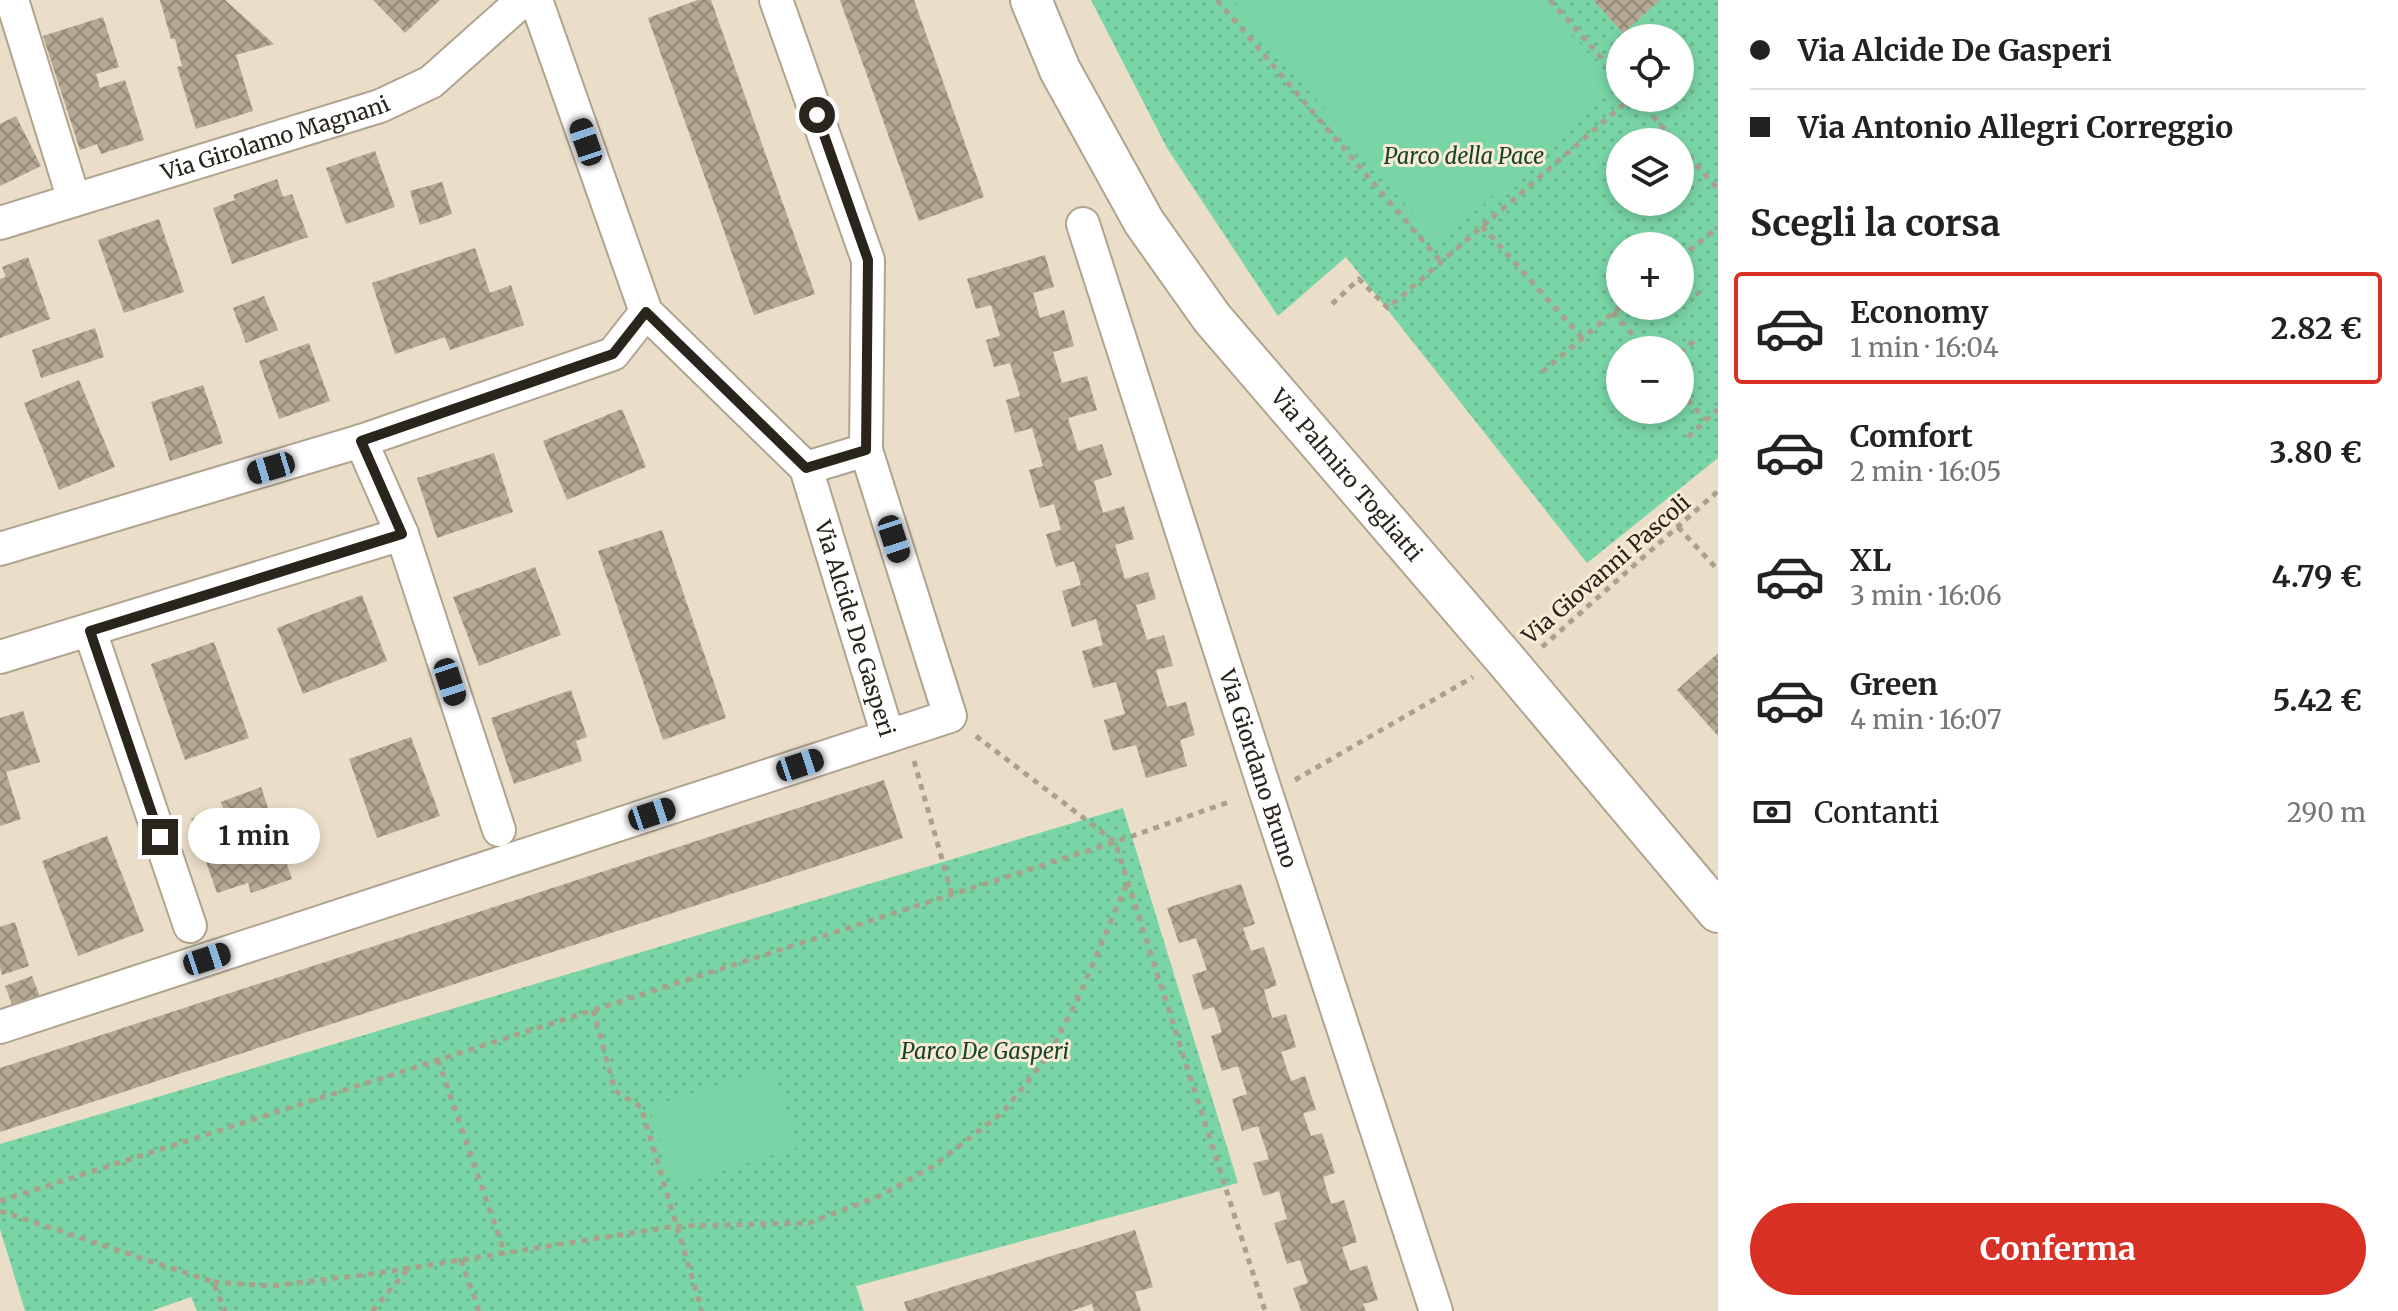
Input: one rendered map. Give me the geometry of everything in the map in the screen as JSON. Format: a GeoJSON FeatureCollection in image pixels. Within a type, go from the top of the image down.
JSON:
{"type":"FeatureCollection","features":[{"type":"Feature","properties":{"kind":"street"},"geometry":{"type":"LineString","coordinates":[[12,0],[74,200]]}},
{"type":"Feature","properties":{"kind":"street","name":"Via Girolamo Magnani"},"geometry":{"type":"LineString","coordinates":[[0,223],[380,106],[431,82],[523,0]]}},
{"type":"Feature","properties":{"kind":"street","name":"Via Alcide De Gasperi"},"geometry":{"type":"LineString","coordinates":[[536,0],[646,312],[806,468],[897,733],[950,716]]}},
{"type":"Feature","properties":{"kind":"street"},"geometry":{"type":"LineString","coordinates":[[776,0],[868,260],[866,450],[950,716]]}},
{"type":"Feature","properties":{"kind":"street","name":"Via Palmiro Togliatti"},"geometry":{"type":"LineString","coordinates":[[1031,0],[1060,70],[1136,208],[1203,306],[1718,912]]}},
{"type":"Feature","properties":{"kind":"street","name":"Via Giordano Bruno"},"geometry":{"type":"LineString","coordinates":[[1083,224],[1436,1311]]}},
{"type":"Feature","properties":{"kind":"street"},"geometry":{"type":"LineString","coordinates":[[0,549],[361,441],[613,354],[646,312]]}},
{"type":"Feature","properties":{"kind":"street"},"geometry":{"type":"LineString","coordinates":[[361,441],[402,534],[499,830]]}},
{"type":"Feature","properties":{"kind":"street"},"geometry":{"type":"LineString","coordinates":[[806,468],[866,450]]}},
{"type":"Feature","properties":{"kind":"street"},"geometry":{"type":"LineString","coordinates":[[0,657],[402,534]]}},
{"type":"Feature","properties":{"kind":"street"},"geometry":{"type":"LineString","coordinates":[[90,631],[190,926]]}},
{"type":"Feature","properties":{"kind":"street"},"geometry":{"type":"LineString","coordinates":[[0,1027],[897,733]]}},
{"type":"Feature","properties":{"kind":"path"},"geometry":{"type":"LineString","coordinates":[[1217,0],[1441,262]]}},
{"type":"Feature","properties":{"kind":"path"},"geometry":{"type":"LineString","coordinates":[[1550,0],[1606,63]]}},
{"type":"Feature","properties":{"kind":"path"},"geometry":{"type":"LineString","coordinates":[[1332,304],[1359,279],[1388,308],[1617,112]]}},
{"type":"Feature","properties":{"kind":"path"},"geometry":{"type":"LineString","coordinates":[[1647,112],[1663,128]]}},
{"type":"Feature","properties":{"kind":"path"},"geometry":{"type":"LineString","coordinates":[[1694,162],[1718,189]]}},
{"type":"Feature","properties":{"kind":"path"},"geometry":{"type":"LineString","coordinates":[[1482,226],[1582,338]]}},
{"type":"Feature","properties":{"kind":"path"},"geometry":{"type":"LineString","coordinates":[[1694,247],[1718,227]]}},
{"type":"Feature","properties":{"kind":"path"},"geometry":{"type":"LineString","coordinates":[[1694,290],[1699,295]]}},
{"type":"Feature","properties":{"kind":"path"},"geometry":{"type":"LineString","coordinates":[[1542,372],[1606,318]]}},
{"type":"Feature","properties":{"kind":"path"},"geometry":{"type":"LineString","coordinates":[[1620,320],[1634,336]]}},
{"type":"Feature","properties":{"kind":"path"},"geometry":{"type":"LineString","coordinates":[[1694,406],[1706,420]]}},
{"type":"Feature","properties":{"kind":"path"},"geometry":{"type":"LineString","coordinates":[[1688,437],[1718,409]]}},
{"type":"Feature","properties":{"kind":"path","name":"Via Giovanni Pascoli"},"geometry":{"type":"LineString","coordinates":[[0,1201],[1115,842],[1295,780],[1510,665],[1718,491]]}},
{"type":"Feature","properties":{"kind":"path"},"geometry":{"type":"LineString","coordinates":[[1677,527],[1718,570]]}},
{"type":"Feature","properties":{"kind":"path"},"geometry":{"type":"LineString","coordinates":[[950,716],[1115,842],[1265,1311]]}},
{"type":"Feature","properties":{"kind":"path"},"geometry":{"type":"LineString","coordinates":[[897,733],[952,894]]}},
{"type":"Feature","properties":{"kind":"path"},"geometry":{"type":"LineString","coordinates":[[0,1211],[213,1282],[272,1286],[409,1269],[676,1226],[809,1223],[882,1195],[933,1166],[1002,1113],[1049,1055],[1080,994],[1128,881]]}},
{"type":"Feature","properties":{"kind":"path"},"geometry":{"type":"LineString","coordinates":[[593,1010],[615,1091],[641,1107],[702,1311]]}},
{"type":"Feature","properties":{"kind":"path"},"geometry":{"type":"LineString","coordinates":[[438,1060],[505,1254]]}},
{"type":"Feature","properties":{"kind":"path"},"geometry":{"type":"LineString","coordinates":[[461,1260],[479,1311]]}},
{"type":"Feature","properties":{"kind":"path"},"geometry":{"type":"LineString","coordinates":[[372,1311],[409,1269]]}},
{"type":"Feature","properties":{"kind":"path"},"geometry":{"type":"LineString","coordinates":[[213,1282],[225,1311]]}},
{"type":"Feature","properties":{"kind":"green space","name":"Parco della Pace"},"geometry":{"type":"Polygon","coordinates":[[[1091,0],[1718,0],[1718,458],[1587,563],[1346,257],[1278,316],[1167,148],[1091,0]]]}},
{"type":"Feature","properties":{"kind":"green space"},"geometry":{"type":"Polygon","coordinates":[[[1232,0],[1540,0],[1606,73],[1606,97],[1438,244],[1232,0]]]}},
{"type":"Feature","properties":{"kind":"green space","name":"Parco De Gasperi"},"geometry":{"type":"Polygon","coordinates":[[[1123,808],[1238,1183],[856,1286],[864,1311],[197,1311],[191,1297],[151,1311],[25,1311],[0,1229],[0,1144],[1123,808]]]}},
{"type":"Feature","properties":{"kind":"green space"},"geometry":{"type":"Polygon","coordinates":[[[773,1067],[798,1147],[674,1187],[649,1107],[773,1067]]]}},
{"type":"Feature","properties":{"kind":"building"},"geometry":{"type":"Polygon","coordinates":[[[160,0],[225,0],[274,44],[236,55],[253,111],[196,129],[177,67],[182,66],[175,39],[171,39],[160,0]]]}},
{"type":"Feature","properties":{"kind":"building"},"geometry":{"type":"Polygon","coordinates":[[[373,0],[440,0],[405,33],[373,0]]]}},
{"type":"Feature","properties":{"kind":"building"},"geometry":{"type":"Polygon","coordinates":[[[698,0],[711,0],[815,294],[754,315],[648,18],[698,0]]]}},
{"type":"Feature","properties":{"kind":"building"},"geometry":{"type":"Polygon","coordinates":[[[840,0],[914,0],[984,197],[919,221],[840,0]]]}},
{"type":"Feature","properties":{"kind":"building"},"geometry":{"type":"Polygon","coordinates":[[[1593,0],[1660,0],[1633,24],[1615,24],[1593,0]]]}},
{"type":"Feature","properties":{"kind":"building"},"geometry":{"type":"Polygon","coordinates":[[[103,17],[119,67],[96,74],[100,88],[125,80],[144,140],[101,154],[97,144],[80,150],[43,36],[103,17]]]}},
{"type":"Feature","properties":{"kind":"building"},"geometry":{"type":"Polygon","coordinates":[[[16,116],[41,166],[0,186],[0,124],[16,116]]]}},
{"type":"Feature","properties":{"kind":"building"},"geometry":{"type":"Polygon","coordinates":[[[375,151],[395,207],[346,224],[326,168],[375,151]]]}},
{"type":"Feature","properties":{"kind":"building"},"geometry":{"type":"Polygon","coordinates":[[[277,179],[283,197],[292,194],[308,237],[232,264],[213,208],[235,200],[233,195],[277,179]]]}},
{"type":"Feature","properties":{"kind":"building"},"geometry":{"type":"Polygon","coordinates":[[[442,182],[452,214],[420,225],[410,191],[442,182]]]}},
{"type":"Feature","properties":{"kind":"building"},"geometry":{"type":"Polygon","coordinates":[[[159,219],[184,292],[124,313],[98,240],[159,219]]]}},
{"type":"Feature","properties":{"kind":"building"},"geometry":{"type":"Polygon","coordinates":[[[475,248],[490,293],[511,285],[524,325],[450,350],[445,337],[395,354],[372,283],[475,248]]]}},
{"type":"Feature","properties":{"kind":"building"},"geometry":{"type":"Polygon","coordinates":[[[1045,255],[1054,287],[1033,293],[1040,318],[1064,310],[1074,346],[1053,352],[1062,383],[1087,376],[1097,410],[1068,418],[1078,451],[1102,444],[1112,475],[1094,481],[1103,513],[1124,506],[1134,539],[1115,545],[1125,579],[1148,572],[1156,599],[1136,605],[1147,640],[1164,635],[1173,666],[1156,670],[1167,707],[1186,702],[1195,735],[1180,740],[1187,766],[1146,778],[1136,745],[1113,751],[1104,720],[1125,714],[1116,682],[1093,688],[1082,651],[1103,645],[1096,619],[1072,627],[1062,591],[1081,585],[1074,561],[1056,567],[1046,534],[1061,530],[1054,504],[1040,508],[1029,470],[1043,466],[1032,428],[1015,433],[1006,400],[1020,396],[1010,363],[994,367],[986,340],[1000,336],[991,305],[976,309],[967,279],[1045,255]]]}},
{"type":"Feature","properties":{"kind":"building"},"geometry":{"type":"Polygon","coordinates":[[[28,257],[50,319],[0,338],[0,279],[6,277],[2,267],[28,257]]]}},
{"type":"Feature","properties":{"kind":"building"},"geometry":{"type":"Polygon","coordinates":[[[264,296],[278,330],[246,343],[233,308],[264,296]]]}},
{"type":"Feature","properties":{"kind":"building"},"geometry":{"type":"Polygon","coordinates":[[[95,328],[104,357],[41,378],[32,350],[95,328]]]}},
{"type":"Feature","properties":{"kind":"building"},"geometry":{"type":"Polygon","coordinates":[[[309,343],[330,401],[279,419],[259,361],[309,343]]]}},
{"type":"Feature","properties":{"kind":"building"},"geometry":{"type":"Polygon","coordinates":[[[79,380],[115,467],[59,490],[24,403],[79,380]]]}},
{"type":"Feature","properties":{"kind":"building"},"geometry":{"type":"Polygon","coordinates":[[[203,385],[223,443],[170,461],[151,402],[203,385]]]}},
{"type":"Feature","properties":{"kind":"building"},"geometry":{"type":"Polygon","coordinates":[[[622,409],[646,467],[567,500],[543,441],[622,409]]]}},
{"type":"Feature","properties":{"kind":"building"},"geometry":{"type":"Polygon","coordinates":[[[494,453],[513,512],[437,538],[417,478],[494,453]]]}},
{"type":"Feature","properties":{"kind":"building"},"geometry":{"type":"Polygon","coordinates":[[[662,530],[726,718],[663,740],[598,551],[662,530]]]}},
{"type":"Feature","properties":{"kind":"building"},"geometry":{"type":"Polygon","coordinates":[[[535,567],[561,635],[479,666],[453,597],[535,567]]]}},
{"type":"Feature","properties":{"kind":"building"},"geometry":{"type":"Polygon","coordinates":[[[362,595],[387,661],[303,694],[277,628],[362,595]]]}},
{"type":"Feature","properties":{"kind":"building"},"geometry":{"type":"Polygon","coordinates":[[[214,642],[249,738],[185,760],[151,664],[214,642]]]}},
{"type":"Feature","properties":{"kind":"building"},"geometry":{"type":"Polygon","coordinates":[[[1718,653],[1718,736],[1677,690],[1718,653]]]}},
{"type":"Feature","properties":{"kind":"building"},"geometry":{"type":"Polygon","coordinates":[[[571,690],[587,737],[576,741],[582,761],[514,784],[491,718],[571,690]]]}},
{"type":"Feature","properties":{"kind":"building"},"geometry":{"type":"Polygon","coordinates":[[[23,711],[40,762],[6,772],[21,819],[0,826],[0,718],[23,711]]]}},
{"type":"Feature","properties":{"kind":"building"},"geometry":{"type":"Polygon","coordinates":[[[411,737],[440,816],[377,838],[349,759],[411,737]]]}},
{"type":"Feature","properties":{"kind":"building"},"geometry":{"type":"Polygon","coordinates":[[[884,780],[903,838],[0,1132],[0,1068],[884,780]]]}},
{"type":"Feature","properties":{"kind":"building"},"geometry":{"type":"Polygon","coordinates":[[[261,787],[292,879],[251,893],[248,883],[217,893],[191,819],[223,808],[221,802],[261,787]]]}},
{"type":"Feature","properties":{"kind":"building"},"geometry":{"type":"Polygon","coordinates":[[[107,836],[144,931],[78,956],[42,861],[107,836]]]}},
{"type":"Feature","properties":{"kind":"building"},"geometry":{"type":"Polygon","coordinates":[[[1241,884],[1255,924],[1243,928],[1251,951],[1264,947],[1277,985],[1264,990],[1272,1018],[1286,1014],[1296,1047],[1281,1052],[1291,1081],[1305,1076],[1316,1110],[1303,1113],[1311,1136],[1322,1133],[1335,1173],[1323,1177],[1331,1204],[1344,1200],[1357,1242],[1342,1247],[1350,1271],[1367,1265],[1378,1300],[1363,1304],[1366,1311],[1301,1311],[1293,1288],[1308,1283],[1300,1260],[1287,1264],[1274,1223],[1287,1219],[1279,1191],[1263,1196],[1253,1163],[1269,1159],[1258,1126],[1242,1131],[1232,1099],[1247,1094],[1238,1066],[1222,1071],[1211,1036],[1222,1032],[1214,1007],[1203,1010],[1192,975],[1207,970],[1196,938],[1179,943],[1167,908],[1241,884]]]}},
{"type":"Feature","properties":{"kind":"building"},"geometry":{"type":"Polygon","coordinates":[[[15,922],[29,966],[2,975],[0,927],[15,922]]]}},
{"type":"Feature","properties":{"kind":"building"},"geometry":{"type":"Polygon","coordinates":[[[32,976],[40,997],[13,1007],[5,986],[32,976]]]}},
{"type":"Feature","properties":{"kind":"building"},"geometry":{"type":"Polygon","coordinates":[[[1135,1230],[1153,1287],[1135,1292],[1141,1311],[1094,1311],[1092,1304],[1071,1311],[907,1311],[904,1302],[1135,1230]]]}},
{"type":"Feature","properties":{"kind":"route"},"geometry":{"type":"LineString","coordinates":[[160,837],[90,631],[402,534],[361,441],[613,354],[646,312],[806,468],[866,450],[868,260],[817,115]]}}]}
